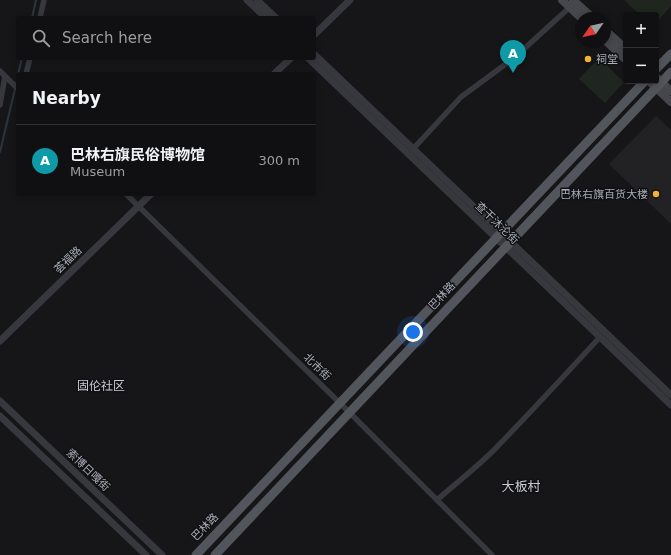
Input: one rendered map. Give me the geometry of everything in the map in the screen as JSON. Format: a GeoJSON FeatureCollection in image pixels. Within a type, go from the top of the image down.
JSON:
{"type":"FeatureCollection","features":[{"type":"Feature","properties":{"kind":"main road"},"geometry":{"type":"LineString","coordinates":[[562,0],[571,3],[584,12]]}},
{"type":"Feature","properties":{"kind":"main road"},"geometry":{"type":"LineString","coordinates":[[571,3],[577,12]]}},
{"type":"Feature","properties":{"kind":"main road"},"geometry":{"type":"LineString","coordinates":[[611,35],[625,48]]}},
{"type":"Feature","properties":{"kind":"main road"},"geometry":{"type":"LineString","coordinates":[[611,46],[623,57]]}},
{"type":"Feature","properties":{"kind":"main road"},"geometry":{"type":"LineString","coordinates":[[659,67],[671,54]]}},
{"type":"Feature","properties":{"kind":"main road","name":"巴林路"},"geometry":{"type":"LineString","coordinates":[[659,81],[671,72]]}},
{"type":"Feature","properties":{"kind":"main road"},"geometry":{"type":"LineString","coordinates":[[659,83],[671,91]]}},
{"type":"Feature","properties":{"kind":"main road","name":"巴林路"},"geometry":{"type":"LineString","coordinates":[[196,555],[642,84]]}},
{"type":"Feature","properties":{"kind":"main road","name":"巴林路"},"geometry":{"type":"LineString","coordinates":[[214,555],[508,244],[656,84]]}},
{"type":"Feature","properties":{"kind":"main road"},"geometry":{"type":"LineString","coordinates":[[659,84],[671,102]]}},
{"type":"Feature","properties":{"kind":"street"},"geometry":{"type":"LineString","coordinates":[[40,16],[44,0]]}},
{"type":"Feature","properties":{"kind":"street"},"geometry":{"type":"LineString","coordinates":[[247,0],[264,16]]}},
{"type":"Feature","properties":{"kind":"street"},"geometry":{"type":"LineString","coordinates":[[257,0],[274,16]]}},
{"type":"Feature","properties":{"kind":"street"},"geometry":{"type":"LineString","coordinates":[[316,33],[350,0]]}},
{"type":"Feature","properties":{"kind":"street"},"geometry":{"type":"LineString","coordinates":[[413,149],[461,96],[514,58],[571,3]]}},
{"type":"Feature","properties":{"kind":"street","name":"查干沐沦街"},"geometry":{"type":"LineString","coordinates":[[316,56],[413,149],[600,337],[671,404]]}},
{"type":"Feature","properties":{"kind":"street"},"geometry":{"type":"LineString","coordinates":[[26,72],[30,60]]}},
{"type":"Feature","properties":{"kind":"street"},"geometry":{"type":"LineString","coordinates":[[276,72],[289,60]]}},
{"type":"Feature","properties":{"kind":"street","name":"查干沐沦街"},"geometry":{"type":"LineString","coordinates":[[310,60],[499,235]]}},
{"type":"Feature","properties":{"kind":"street"},"geometry":{"type":"LineString","coordinates":[[0,71],[16,87]]}},
{"type":"Feature","properties":{"kind":"street"},"geometry":{"type":"LineString","coordinates":[[0,105],[5,76]]}},
{"type":"Feature","properties":{"kind":"street","name":"北市街"},"geometry":{"type":"LineString","coordinates":[[128,196],[340,403],[492,555]]}},
{"type":"Feature","properties":{"kind":"street","name":"荟福路"},"geometry":{"type":"LineString","coordinates":[[0,341],[149,196]]}},
{"type":"Feature","properties":{"kind":"street","name":"查干沐沦街"},"geometry":{"type":"LineString","coordinates":[[508,244],[671,395]]}},
{"type":"Feature","properties":{"kind":"street"},"geometry":{"type":"LineString","coordinates":[[436,500],[472,470],[494,449],[600,337]]}},
{"type":"Feature","properties":{"kind":"street","name":"索博日嘎街"},"geometry":{"type":"LineString","coordinates":[[0,401],[162,555]]}},
{"type":"Feature","properties":{"kind":"street","name":"索博日嘎街"},"geometry":{"type":"LineString","coordinates":[[0,416],[146,555]]}},
{"type":"Feature","properties":{"kind":"shaded area"},"geometry":{"type":"Polygon","coordinates":[[[624,0],[671,0],[671,6],[659,20],[659,12],[637,12],[624,0]]]}},
{"type":"Feature","properties":{"kind":"shaded area"},"geometry":{"type":"Polygon","coordinates":[[[599,58],[623,81],[623,83],[605,103],[579,79],[599,58]]]}},
{"type":"Feature","properties":{"kind":"shaded area","name":"巴林右旗百货大楼"},"geometry":{"type":"Polygon","coordinates":[[[656,116],[671,130],[671,224],[609,164],[656,116]]]}},
{"type":"Feature","properties":{"kind":"waterway"},"geometry":{"type":"LineString","coordinates":[[32,16],[36,0]]}},
{"type":"Feature","properties":{"kind":"waterway"},"geometry":{"type":"LineString","coordinates":[[18,72],[22,60]]}},
{"type":"Feature","properties":{"kind":"waterway"},"geometry":{"type":"LineString","coordinates":[[0,152],[16,84]]}},
{"type":"Feature","properties":{"kind":"place","name":"祠堂"},"geometry":{"type":"Point","coordinates":[588,59]}},
{"type":"Feature","properties":{"kind":"place","name":"巴林右旗民俗博物馆"},"geometry":{"type":"Point","coordinates":[513,73]}},
{"type":"Feature","properties":{"kind":"place","name":"巴林右旗百货大楼"},"geometry":{"type":"Point","coordinates":[656,194]}},
{"type":"Feature","properties":{"kind":"district","name":"固伦社区"},"geometry":{"type":"Point","coordinates":[101,386]}},
{"type":"Feature","properties":{"kind":"district","name":"大板村"},"geometry":{"type":"Point","coordinates":[521,486]}}]}
